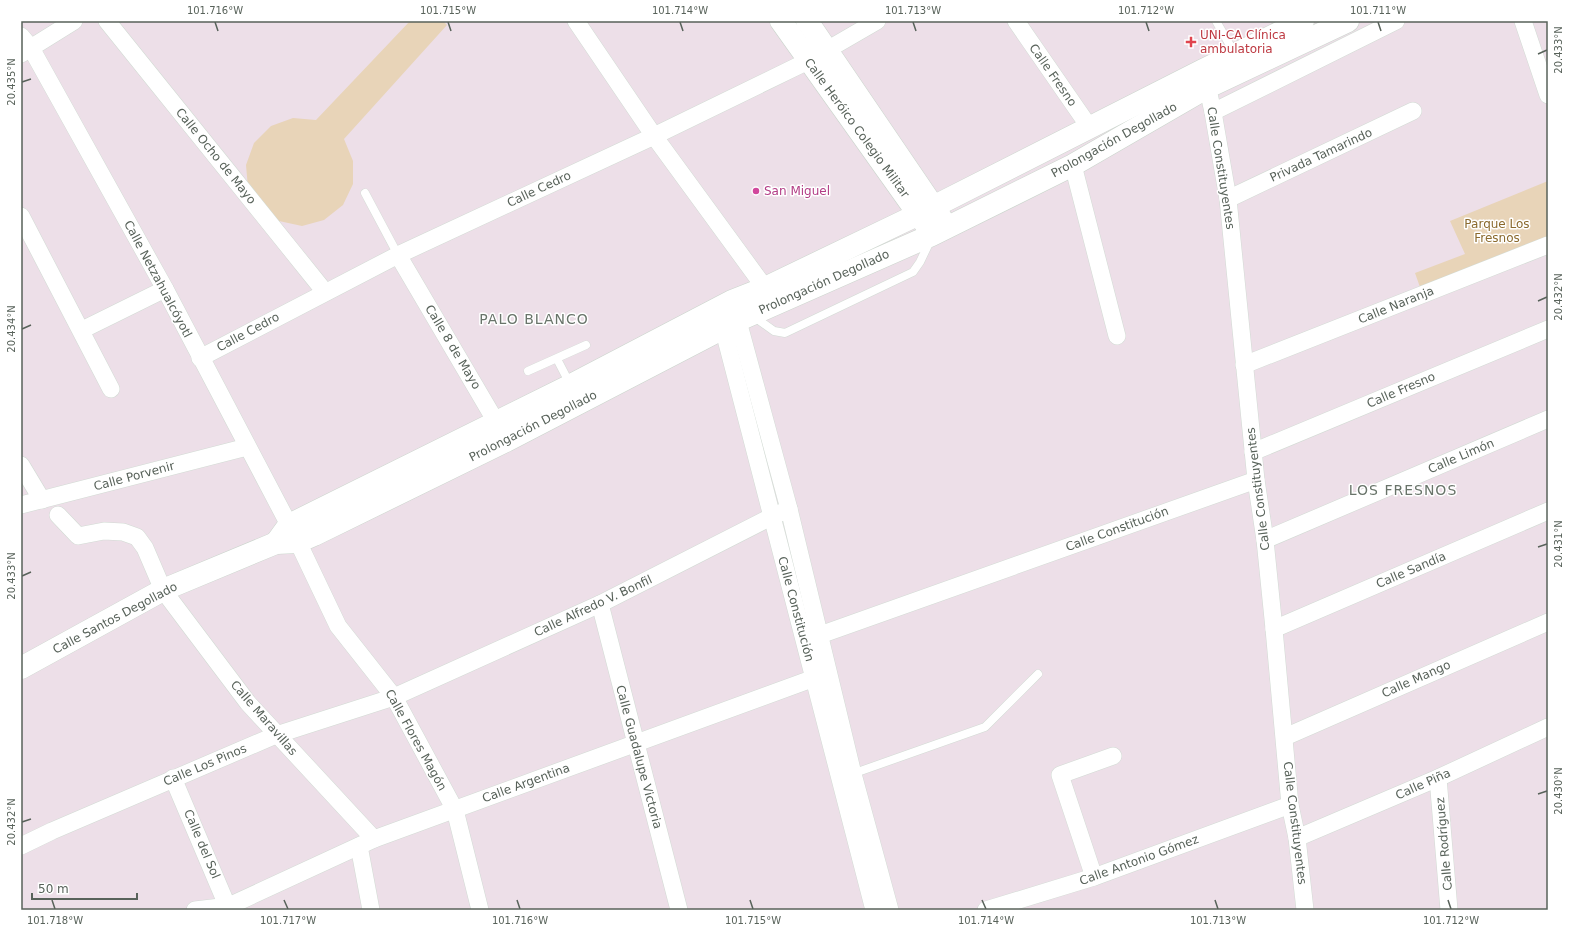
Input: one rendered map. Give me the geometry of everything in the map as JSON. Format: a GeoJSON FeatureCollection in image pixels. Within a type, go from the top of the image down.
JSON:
{"type":"FeatureCollection","features":[{"type":"Feature","properties":{"kind":"street"},"geometry":{"type":"LineString","coordinates":[[24,46],[74,21]]}},
{"type":"Feature","properties":{"kind":"street","name":"Calle Ocho de Mayo"},"geometry":{"type":"LineString","coordinates":[[107,21],[325,292]]}},
{"type":"Feature","properties":{"kind":"street"},"geometry":{"type":"LineString","coordinates":[[576,21],[654,136],[764,288]]}},
{"type":"Feature","properties":{"kind":"street","name":"Calle Heróico Colegio Militar"},"geometry":{"type":"LineString","coordinates":[[781,21],[817,55],[940,231]]}},
{"type":"Feature","properties":{"kind":"street","name":"Calle Heróico Colegio Militar"},"geometry":{"type":"LineString","coordinates":[[807,21],[817,55]]}},
{"type":"Feature","properties":{"kind":"street","name":"Calle Cedro"},"geometry":{"type":"LineString","coordinates":[[200,358],[398,255],[654,136],[817,55],[877,21]]}},
{"type":"Feature","properties":{"kind":"street","name":"Calle Fresno"},"geometry":{"type":"LineString","coordinates":[[1016,21],[1090,128]]}},
{"type":"Feature","properties":{"kind":"street","name":"Prolongación Degollado"},"geometry":{"type":"LineString","coordinates":[[501,431],[571,385],[733,314],[940,231],[1073,165],[1205,79],[1235,55],[1303,21]]}},
{"type":"Feature","properties":{"kind":"street","name":"Prolongación Degollado"},"geometry":{"type":"LineString","coordinates":[[294,534],[733,314],[764,288],[926,210],[1090,128],[1205,79],[1348,21]]}},
{"type":"Feature","properties":{"kind":"street"},"geometry":{"type":"LineString","coordinates":[[1213,112],[1396,21]]}},
{"type":"Feature","properties":{"kind":"street"},"geometry":{"type":"LineString","coordinates":[[1523,21],[1548,95]]}},
{"type":"Feature","properties":{"kind":"street","name":"Calle Netzahualcóyotl"},"geometry":{"type":"LineString","coordinates":[[24,46],[165,289],[294,534]]}},
{"type":"Feature","properties":{"kind":"street","name":"Calle Constituyentes"},"geometry":{"type":"LineString","coordinates":[[1205,79],[1213,112],[1228,199],[1256,480],[1265,540],[1285,737],[1290,805],[1297,838],[1305,910]]}},
{"type":"Feature","properties":{"kind":"street","name":"Privada Tamarindo"},"geometry":{"type":"LineString","coordinates":[[1228,199],[1413,111]]}},
{"type":"Feature","properties":{"kind":"street"},"geometry":{"type":"LineString","coordinates":[[1073,165],[1117,336]]}},
{"type":"Feature","properties":{"kind":"street"},"geometry":{"type":"LineString","coordinates":[[21,216],[82,330],[111,389]]}},
{"type":"Feature","properties":{"kind":"street","name":"Calle Naranja"},"geometry":{"type":"LineString","coordinates":[[1244,365],[1548,245]]}},
{"type":"Feature","properties":{"kind":"street","name":"Calle 8 de Mayo"},"geometry":{"type":"LineString","coordinates":[[398,255],[501,431]]}},
{"type":"Feature","properties":{"kind":"street"},"geometry":{"type":"LineString","coordinates":[[82,330],[165,289]]}},
{"type":"Feature","properties":{"kind":"street","name":"Calle Constitución"},"geometry":{"type":"LineString","coordinates":[[733,314],[789,509],[820,635],[821,675]]}},
{"type":"Feature","properties":{"kind":"street","name":"Calle Constitución"},"geometry":{"type":"LineString","coordinates":[[733,314],[771,517],[821,675],[846,775],[874,910]]}},
{"type":"Feature","properties":{"kind":"street","name":"Calle Fresno"},"geometry":{"type":"LineString","coordinates":[[1253,452],[1548,329]]}},
{"type":"Feature","properties":{"kind":"street","name":"Calle Limón"},"geometry":{"type":"LineString","coordinates":[[1265,540],[1548,419]]}},
{"type":"Feature","properties":{"kind":"street","name":"Calle Porvenir"},"geometry":{"type":"LineString","coordinates":[[21,505],[248,447]]}},
{"type":"Feature","properties":{"kind":"street"},"geometry":{"type":"LineString","coordinates":[[21,465],[42,500]]}},
{"type":"Feature","properties":{"kind":"street","name":"Calle Constitución"},"geometry":{"type":"LineString","coordinates":[[820,635],[1256,480]]}},
{"type":"Feature","properties":{"kind":"street","name":"Calle Alfredo V. Bonfil"},"geometry":{"type":"LineString","coordinates":[[394,697],[600,604],[789,509]]}},
{"type":"Feature","properties":{"kind":"street","name":"Calle Sandía"},"geometry":{"type":"LineString","coordinates":[[1274,629],[1548,511]]}},
{"type":"Feature","properties":{"kind":"street","name":"Calle Maravillas"},"geometry":{"type":"LineString","coordinates":[[58,515],[78,536],[104,531],[123,532],[137,537],[145,548],[163,590],[248,703],[276,735],[374,839]]}},
{"type":"Feature","properties":{"kind":"street","name":"Calle Santos Degollado"},"geometry":{"type":"LineString","coordinates":[[21,668],[163,590],[294,534]]}},
{"type":"Feature","properties":{"kind":"street","name":"Calle Flores Magón"},"geometry":{"type":"LineString","coordinates":[[294,534],[338,626],[394,697],[455,810],[480,910]]}},
{"type":"Feature","properties":{"kind":"street","name":"Calle Guadalupe Victoria"},"geometry":{"type":"LineString","coordinates":[[600,604],[679,910]]}},
{"type":"Feature","properties":{"kind":"street","name":"Calle Mango"},"geometry":{"type":"LineString","coordinates":[[1285,737],[1548,622]]}},
{"type":"Feature","properties":{"kind":"street","name":"Calle Argentina"},"geometry":{"type":"LineString","coordinates":[[195,910],[229,908],[374,839],[821,675]]}},
{"type":"Feature","properties":{"kind":"street","name":"Calle Los Pinos"},"geometry":{"type":"LineString","coordinates":[[21,846],[173,778],[276,735],[394,697]]}},
{"type":"Feature","properties":{"kind":"street","name":"Calle Piña"},"geometry":{"type":"LineString","coordinates":[[1297,838],[1438,778],[1548,727]]}},
{"type":"Feature","properties":{"kind":"street"},"geometry":{"type":"LineString","coordinates":[[1094,877],[1060,775],[1113,756]]}},
{"type":"Feature","properties":{"kind":"street","name":"Calle Constitución"},"geometry":{"type":"LineString","coordinates":[[846,775],[890,910]]}},
{"type":"Feature","properties":{"kind":"street","name":"Calle del Sol"},"geometry":{"type":"LineString","coordinates":[[173,778],[229,908]]}},
{"type":"Feature","properties":{"kind":"street","name":"Calle Rodríguez"},"geometry":{"type":"LineString","coordinates":[[1438,778],[1449,910]]}},
{"type":"Feature","properties":{"kind":"street","name":"Calle Antonio Gómez"},"geometry":{"type":"LineString","coordinates":[[986,910],[1094,877],[1290,805]]}},
{"type":"Feature","properties":{"kind":"street"},"geometry":{"type":"LineString","coordinates":[[359,846],[371,910]]}},
{"type":"Feature","properties":{"kind":"lane"},"geometry":{"type":"LineString","coordinates":[[1216,21],[1235,55]]}},
{"type":"Feature","properties":{"kind":"lane"},"geometry":{"type":"LineString","coordinates":[[365,193],[398,255]]}},
{"type":"Feature","properties":{"kind":"lane"},"geometry":{"type":"LineString","coordinates":[[733,314],[774,331],[785,333],[913,272],[940,231]]}},
{"type":"Feature","properties":{"kind":"lane"},"geometry":{"type":"LineString","coordinates":[[528,371],[586,345]]}},
{"type":"Feature","properties":{"kind":"lane"},"geometry":{"type":"LineString","coordinates":[[557,359],[571,385]]}},
{"type":"Feature","properties":{"kind":"lane"},"geometry":{"type":"LineString","coordinates":[[846,775],[985,727],[1038,674]]}},
{"type":"Feature","properties":{"kind":"green space"},"geometry":{"type":"Polygon","coordinates":[[[410,21],[443,21],[447,25],[344,139],[353,161],[353,184],[343,205],[324,220],[302,226],[279,221],[248,188],[246,165],[254,143],[271,126],[293,118],[316,120],[410,21]]]}},
{"type":"Feature","properties":{"kind":"green space","name":"Parque Los Fresnos"},"geometry":{"type":"Polygon","coordinates":[[[1548,181],[1548,238],[1421,290],[1415,273],[1465,254],[1450,221],[1548,181]]]}},
{"type":"Feature","properties":{"kind":"place","name":"UNI-CA Clínica ambulatoria"},"geometry":{"type":"Point","coordinates":[1191,42]}},
{"type":"Feature","properties":{"kind":"place","name":"San Miguel"},"geometry":{"type":"Point","coordinates":[756,191]}},
{"type":"Feature","properties":{"kind":"district","name":"PALO BLANCO"},"geometry":{"type":"Point","coordinates":[534,319]}},
{"type":"Feature","properties":{"kind":"district","name":"LOS FRESNOS"},"geometry":{"type":"Point","coordinates":[1403,490]}}]}
